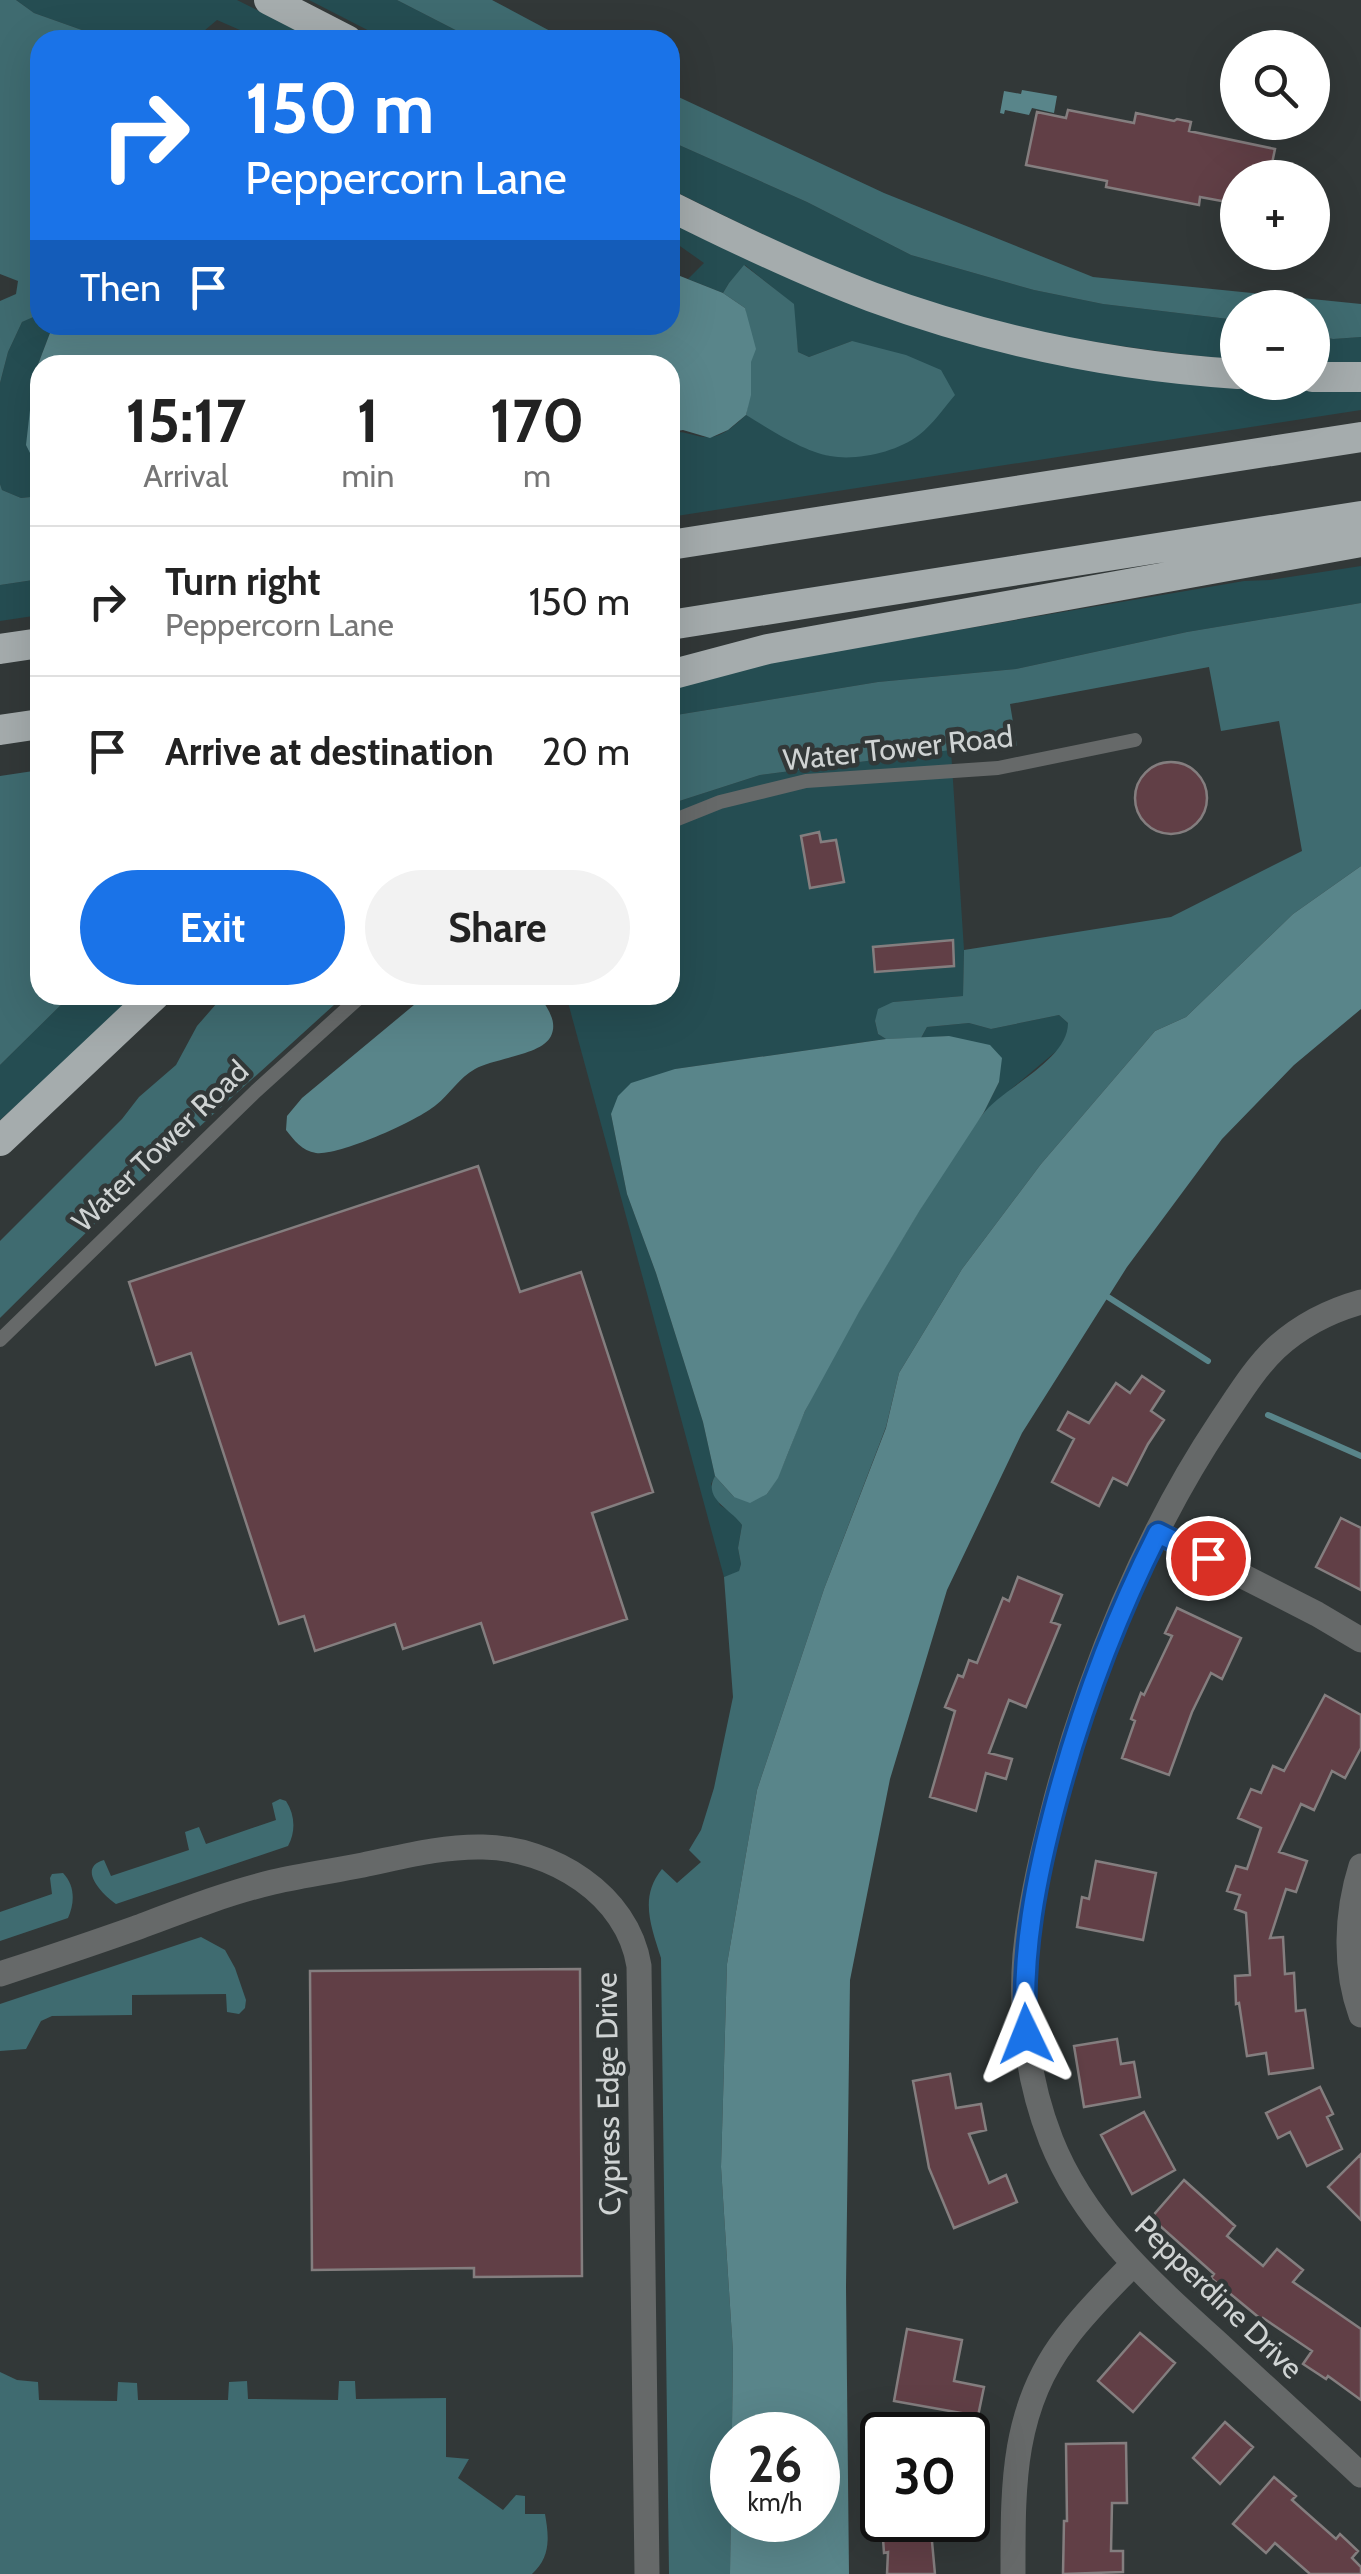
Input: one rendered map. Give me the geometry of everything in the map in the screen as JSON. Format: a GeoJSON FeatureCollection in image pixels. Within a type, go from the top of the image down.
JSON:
{"type":"FeatureCollection","features":[{"type":"Feature","properties":{"kind":"highway"},"geometry":{"type":"LineString","coordinates":[[268,0],[327,30]]}},
{"type":"Feature","properties":{"kind":"highway"},"geometry":{"type":"LineString","coordinates":[[680,211],[810,272],[934,318],[1069,352],[1220,372]]}},
{"type":"Feature","properties":{"kind":"highway"},"geometry":{"type":"LineString","coordinates":[[1330,377],[1361,376]]}},
{"type":"Feature","properties":{"kind":"highway"},"geometry":{"type":"LineString","coordinates":[[680,543],[1361,437]]}},
{"type":"Feature","properties":{"kind":"highway"},"geometry":{"type":"LineString","coordinates":[[680,623],[1361,516]]}},
{"type":"Feature","properties":{"kind":"highway"},"geometry":{"type":"LineString","coordinates":[[680,673],[768,649],[1361,542]]}},
{"type":"Feature","properties":{"kind":"highway"},"geometry":{"type":"LineString","coordinates":[[0,650],[30,645]]}},
{"type":"Feature","properties":{"kind":"highway"},"geometry":{"type":"LineString","coordinates":[[0,730],[30,726]]}},
{"type":"Feature","properties":{"kind":"highway"},"geometry":{"type":"LineString","coordinates":[[0,1141],[144,1005]]}},
{"type":"Feature","properties":{"kind":"street","name":"Pepperdine Drive"},"geometry":{"type":"LineString","coordinates":[[1361,1302],[1302,1327],[1267,1357],[1203,1449],[1158,1533],[1106,1648],[1066,1762],[1034,1890],[1024,1979],[1029,2057],[1038,2099],[1051,2140],[1093,2216],[1134,2264],[1361,2475]]}},
{"type":"Feature","properties":{"kind":"street"},"geometry":{"type":"LineString","coordinates":[[1158,1533],[1361,1640]]}},
{"type":"Feature","properties":{"kind":"street","name":"Cypress Edge Drive"},"geometry":{"type":"LineString","coordinates":[[0,1974],[272,1882],[450,1849],[483,1847],[530,1854],[558,1865],[594,1890],[630,1932],[639,1966],[647,2574]]}},
{"type":"Feature","properties":{"kind":"street"},"geometry":{"type":"LineString","coordinates":[[1361,1866],[1351,1908],[1349,1947],[1361,2015]]}},
{"type":"Feature","properties":{"kind":"street"},"geometry":{"type":"LineString","coordinates":[[1014,2574],[1015,2465],[1031,2403],[1064,2340],[1134,2264]]}},
{"type":"Feature","properties":{"kind":"lane","name":"Water Tower Road"},"geometry":{"type":"LineString","coordinates":[[680,818],[720,802],[806,781],[998,768],[1135,740]]}},
{"type":"Feature","properties":{"kind":"lane","name":"Water Tower Road"},"geometry":{"type":"LineString","coordinates":[[0,1340],[256,1090],[351,1005]]}},
{"type":"Feature","properties":{"kind":"shaded area"},"geometry":{"type":"Polygon","coordinates":[[[0,0],[16,0],[34,13],[82,30],[30,30],[30,318],[22,322],[8,352],[0,383],[0,301],[16,294],[18,281],[0,274],[0,0]]]}},
{"type":"Feature","properties":{"kind":"shaded area"},"geometry":{"type":"Polygon","coordinates":[[[16,0],[237,0],[297,30],[240,30],[217,20],[205,30],[82,30],[34,13],[16,0]]]}},
{"type":"Feature","properties":{"kind":"shaded area"},"geometry":{"type":"Polygon","coordinates":[[[309,0],[397,0],[456,30],[368,30],[309,0]]]}},
{"type":"Feature","properties":{"kind":"shaded area"},"geometry":{"type":"Polygon","coordinates":[[[397,0],[492,0],[548,30],[456,30],[397,0]]]}},
{"type":"Feature","properties":{"kind":"shaded area"},"geometry":{"type":"Polygon","coordinates":[[[1022,90],[1057,96],[1054,113],[1032,108],[1029,115],[1005,110],[1000,113],[1004,91],[1021,94],[1022,90]]]}},
{"type":"Feature","properties":{"kind":"shaded area"},"geometry":{"type":"Polygon","coordinates":[[[680,98],[884,193],[1093,277],[1222,290],[1220,318],[1103,304],[1034,290],[911,255],[807,202],[680,145],[680,98]]]}},
{"type":"Feature","properties":{"kind":"shaded area"},"geometry":{"type":"Polygon","coordinates":[[[680,145],[807,202],[911,255],[1034,290],[1103,304],[1220,318],[1220,358],[1120,346],[1003,324],[874,283],[680,194],[680,145]]]}},
{"type":"Feature","properties":{"kind":"shaded area"},"geometry":{"type":"Polygon","coordinates":[[[680,219],[762,260],[1220,382],[1220,400],[1330,400],[1330,387],[1361,385],[1361,410],[680,515],[680,432],[716,436],[746,415],[830,456],[855,456],[852,341],[809,357],[798,352],[793,304],[745,265],[723,293],[688,279],[704,263],[680,246],[680,219]]]}},
{"type":"Feature","properties":{"kind":"shaded area"},"geometry":{"type":"Polygon","coordinates":[[[744,265],[794,304],[798,352],[809,357],[852,341],[906,355],[941,370],[955,395],[919,435],[864,456],[830,456],[809,450],[746,415],[750,375],[745,308],[723,293],[744,265]]]}},
{"type":"Feature","properties":{"kind":"shaded area"},"geometry":{"type":"Polygon","coordinates":[[[680,276],[723,293],[745,308],[756,349],[746,415],[710,438],[680,430],[680,355],[42,355],[49,335],[680,335],[680,276]]]}},
{"type":"Feature","properties":{"kind":"shaded area"},"geometry":{"type":"Polygon","coordinates":[[[1330,301],[1361,304],[1361,337],[1333,339],[1330,301]]]}},
{"type":"Feature","properties":{"kind":"shaded area"},"geometry":{"type":"Polygon","coordinates":[[[30,318],[30,335],[49,335],[42,355],[30,355],[30,497],[21,498],[2,490],[0,484],[0,383],[22,322],[30,318]]]}},
{"type":"Feature","properties":{"kind":"shaded area"},"geometry":{"type":"Polygon","coordinates":[[[1361,337],[1361,364],[1330,363],[1330,338],[1361,337]]]}},
{"type":"Feature","properties":{"kind":"shaded area"},"geometry":{"type":"Polygon","coordinates":[[[30,410],[30,453],[26,445],[30,410]]]}},
{"type":"Feature","properties":{"kind":"shaded area"},"geometry":{"type":"Polygon","coordinates":[[[0,484],[2,490],[21,498],[30,497],[30,580],[0,585],[0,484]]]}},
{"type":"Feature","properties":{"kind":"shaded area"},"geometry":{"type":"Polygon","coordinates":[[[1361,566],[1361,603],[1187,632],[1016,669],[878,682],[680,714],[680,685],[754,665],[1244,581],[1361,566]]]}},
{"type":"Feature","properties":{"kind":"shaded area"},"geometry":{"type":"Polygon","coordinates":[[[30,580],[30,616],[0,621],[0,585],[30,580]]]}},
{"type":"Feature","properties":{"kind":"shaded area"},"geometry":{"type":"Polygon","coordinates":[[[1361,603],[1361,866],[1293,914],[1186,1017],[1155,1031],[1041,1164],[962,1269],[899,1373],[886,1427],[824,1589],[757,1790],[727,1964],[721,2167],[733,2352],[732,2412],[710,2412],[710,2542],[730,2542],[730,2574],[669,2574],[661,1958],[649,1901],[662,1869],[677,1883],[701,1862],[689,1850],[701,1830],[714,1788],[733,1697],[724,1577],[739,1571],[742,1525],[715,1497],[712,1484],[715,1476],[734,1497],[767,1494],[837,1350],[948,1164],[982,1115],[1058,1049],[1068,1023],[1059,1015],[991,1029],[969,1023],[927,1027],[921,1038],[886,1039],[878,1034],[878,1009],[893,1002],[963,996],[964,950],[1171,917],[1302,851],[1279,721],[1221,731],[1209,667],[1010,704],[1017,746],[951,750],[760,775],[680,801],[680,714],[878,682],[1016,669],[1187,632],[1361,603]]]}},
{"type":"Feature","properties":{"kind":"shaded area"},"geometry":{"type":"Polygon","coordinates":[[[951,750],[964,950],[963,996],[893,1002],[875,1021],[878,1034],[886,1039],[675,1069],[611,1114],[627,1194],[703,1422],[715,1476],[711,1484],[720,1505],[742,1525],[739,1572],[724,1577],[569,1005],[680,1005],[680,801],[760,775],[951,750]]]}},
{"type":"Feature","properties":{"kind":"shaded area"},"geometry":{"type":"Polygon","coordinates":[[[30,772],[30,1005],[61,1005],[0,1065],[0,776],[30,772]]]}},
{"type":"Feature","properties":{"kind":"shaded area"},"geometry":{"type":"Polygon","coordinates":[[[1361,866],[1361,1009],[1294,1065],[1222,1139],[1127,1267],[1022,1433],[947,1590],[890,1779],[850,1980],[846,2287],[849,2574],[730,2574],[730,2542],[840,2542],[840,2412],[732,2412],[733,2352],[721,2167],[727,1964],[757,1790],[824,1589],[886,1428],[899,1373],[962,1269],[1041,1164],[1155,1031],[1186,1017],[1293,914],[1361,866]]]}},
{"type":"Feature","properties":{"kind":"shaded area"},"geometry":{"type":"Polygon","coordinates":[[[61,1005],[131,1005],[0,1120],[0,1065],[61,1005]]]}},
{"type":"Feature","properties":{"kind":"shaded area"},"geometry":{"type":"Polygon","coordinates":[[[215,1005],[334,1005],[122,1197],[0,1318],[0,1241],[122,1119],[139,1097],[176,1065],[197,1026],[215,1005]]]}},
{"type":"Feature","properties":{"kind":"shaded area"},"geometry":{"type":"Polygon","coordinates":[[[414,1005],[545,1005],[551,1015],[551,1036],[538,1048],[475,1069],[426,1112],[359,1143],[316,1153],[299,1144],[286,1130],[287,1116],[302,1098],[414,1005]]]}},
{"type":"Feature","properties":{"kind":"shaded area"},"geometry":{"type":"Polygon","coordinates":[[[1059,1015],[1068,1023],[1060,1048],[984,1112],[999,1082],[949,1036],[921,1038],[927,1027],[969,1023],[991,1029],[1059,1015]]]}},
{"type":"Feature","properties":{"kind":"shaded area"},"geometry":{"type":"Polygon","coordinates":[[[949,1036],[990,1045],[1002,1058],[999,1082],[859,1312],[805,1411],[778,1478],[767,1494],[750,1503],[734,1497],[715,1476],[703,1422],[627,1194],[611,1114],[618,1096],[631,1083],[675,1069],[886,1039],[949,1036]]]}},
{"type":"Feature","properties":{"kind":"shaded area"},"geometry":{"type":"Polygon","coordinates":[[[286,1801],[293,1817],[288,1846],[116,1904],[92,1875],[96,1864],[104,1860],[111,1876],[189,1850],[185,1832],[199,1827],[206,1844],[276,1820],[272,1803],[286,1801]]]}},
{"type":"Feature","properties":{"kind":"shaded area"},"geometry":{"type":"Polygon","coordinates":[[[63,1873],[73,1894],[68,1918],[0,1941],[0,1912],[52,1894],[52,1874],[63,1873]]]}},
{"type":"Feature","properties":{"kind":"shaded area"},"geometry":{"type":"Polygon","coordinates":[[[201,1937],[225,1950],[235,1968],[246,2000],[239,2014],[227,2012],[226,1994],[132,1995],[132,2015],[52,2016],[41,2021],[26,2049],[0,2051],[0,2004],[201,1937]]]}},
{"type":"Feature","properties":{"kind":"shaded area"},"geometry":{"type":"Polygon","coordinates":[[[0,2372],[17,2380],[38,2382],[39,2400],[117,2401],[118,2382],[137,2383],[138,2400],[228,2400],[229,2382],[247,2381],[248,2399],[338,2400],[339,2381],[355,2381],[356,2399],[446,2398],[446,2457],[469,2459],[458,2478],[503,2510],[516,2495],[525,2496],[525,2514],[545,2514],[546,2554],[532,2574],[0,2574],[0,2372]]]}},
{"type":"Feature","properties":{"kind":"building"},"geometry":{"type":"Polygon","coordinates":[[[1068,110],[1134,123],[1136,113],[1177,119],[1191,122],[1189,131],[1275,149],[1273,160],[1220,160],[1220,201],[1200,197],[1199,205],[1106,187],[1107,181],[1026,165],[1037,112],[1066,118],[1068,110]]]}},
{"type":"Feature","properties":{"kind":"building"},"geometry":{"type":"Polygon","coordinates":[[[1171,762],[1185,764],[1197,772],[1205,784],[1205,812],[1197,824],[1185,832],[1171,834],[1157,832],[1145,824],[1137,812],[1135,798],[1137,784],[1145,772],[1157,764],[1171,762]]]}},
{"type":"Feature","properties":{"kind":"building"},"geometry":{"type":"Polygon","coordinates":[[[819,832],[821,842],[836,840],[844,882],[810,888],[801,836],[819,832]]]}},
{"type":"Feature","properties":{"kind":"building"},"geometry":{"type":"Polygon","coordinates":[[[953,940],[954,966],[875,972],[873,947],[953,940]]]}},
{"type":"Feature","properties":{"kind":"building"},"geometry":{"type":"Polygon","coordinates":[[[478,1166],[520,1292],[581,1272],[653,1492],[592,1513],[627,1619],[494,1663],[481,1623],[403,1649],[395,1624],[315,1651],[304,1616],[279,1624],[191,1353],[156,1365],[129,1282],[478,1166]]]}},
{"type":"Feature","properties":{"kind":"building"},"geometry":{"type":"Polygon","coordinates":[[[1142,1376],[1164,1391],[1151,1411],[1164,1420],[1127,1485],[1113,1478],[1099,1506],[1052,1482],[1074,1439],[1058,1430],[1068,1412],[1089,1423],[1116,1383],[1130,1393],[1142,1376]]]}},
{"type":"Feature","properties":{"kind":"building"},"geometry":{"type":"Polygon","coordinates":[[[1341,1518],[1361,1528],[1361,1590],[1316,1567],[1341,1518]]]}},
{"type":"Feature","properties":{"kind":"building"},"geometry":{"type":"Polygon","coordinates":[[[1018,1577],[1062,1595],[1051,1622],[1060,1625],[1026,1707],[1009,1700],[989,1753],[1012,1759],[1006,1779],[986,1773],[976,1811],[930,1797],[955,1711],[945,1707],[958,1675],[963,1677],[969,1660],[977,1663],[1003,1598],[1009,1601],[1018,1577]]]}},
{"type":"Feature","properties":{"kind":"building"},"geometry":{"type":"Polygon","coordinates":[[[1177,1608],[1241,1638],[1222,1679],[1211,1673],[1169,1775],[1122,1758],[1135,1721],[1131,1719],[1172,1636],[1165,1633],[1177,1608]]]}},
{"type":"Feature","properties":{"kind":"building"},"geometry":{"type":"Polygon","coordinates":[[[1325,1695],[1361,1715],[1361,1748],[1345,1778],[1332,1771],[1314,1810],[1301,1804],[1279,1852],[1307,1861],[1296,1892],[1286,1889],[1270,1938],[1283,1937],[1285,1974],[1294,1973],[1296,2011],[1305,2010],[1313,2068],[1269,2074],[1266,2053],[1247,2056],[1239,2003],[1236,2004],[1235,1976],[1250,1975],[1246,1913],[1235,1909],[1240,1895],[1227,1891],[1236,1866],[1247,1869],[1261,1828],[1238,1818],[1251,1789],[1261,1793],[1273,1766],[1284,1771],[1325,1695]]]}},
{"type":"Feature","properties":{"kind":"building"},"geometry":{"type":"Polygon","coordinates":[[[1096,1861],[1156,1873],[1143,1940],[1077,1927],[1082,1897],[1089,1899],[1096,1861]]]}},
{"type":"Feature","properties":{"kind":"building"},"geometry":{"type":"Polygon","coordinates":[[[580,1969],[582,2276],[474,2277],[474,2268],[312,2270],[310,1971],[580,1969]]]}},
{"type":"Feature","properties":{"kind":"building"},"geometry":{"type":"Polygon","coordinates":[[[1117,2039],[1121,2064],[1134,2062],[1140,2097],[1084,2107],[1074,2046],[1117,2039]]]}},
{"type":"Feature","properties":{"kind":"building"},"geometry":{"type":"Polygon","coordinates":[[[950,2074],[956,2108],[981,2104],[986,2130],[969,2134],[989,2183],[1006,2175],[1017,2202],[954,2228],[929,2168],[913,2081],[950,2074]]]}},
{"type":"Feature","properties":{"kind":"building"},"geometry":{"type":"Polygon","coordinates":[[[1320,2087],[1333,2114],[1327,2117],[1342,2149],[1307,2166],[1290,2132],[1278,2138],[1266,2113],[1320,2087]]]}},
{"type":"Feature","properties":{"kind":"building"},"geometry":{"type":"Polygon","coordinates":[[[1144,2112],[1175,2170],[1132,2194],[1101,2135],[1144,2112]]]}},
{"type":"Feature","properties":{"kind":"building"},"geometry":{"type":"Polygon","coordinates":[[[1361,2154],[1361,2220],[1328,2187],[1361,2154]]]}},
{"type":"Feature","properties":{"kind":"building"},"geometry":{"type":"Polygon","coordinates":[[[1184,2180],[1235,2226],[1227,2236],[1263,2266],[1277,2249],[1303,2270],[1293,2282],[1361,2329],[1361,2400],[1303,2364],[1312,2351],[1262,2320],[1211,2278],[1214,2274],[1151,2218],[1184,2180]]]}},
{"type":"Feature","properties":{"kind":"building"},"geometry":{"type":"Polygon","coordinates":[[[907,2329],[962,2340],[954,2381],[984,2387],[979,2412],[894,2401],[907,2329]]]}},
{"type":"Feature","properties":{"kind":"building"},"geometry":{"type":"Polygon","coordinates":[[[1140,2333],[1175,2363],[1133,2412],[1098,2381],[1140,2333]]]}},
{"type":"Feature","properties":{"kind":"building"},"geometry":{"type":"Polygon","coordinates":[[[1225,2422],[1253,2447],[1220,2484],[1193,2458],[1225,2422]]]}},
{"type":"Feature","properties":{"kind":"building"},"geometry":{"type":"Polygon","coordinates":[[[1126,2443],[1127,2503],[1112,2503],[1111,2551],[1123,2551],[1123,2572],[1063,2574],[1066,2444],[1126,2443]]]}},
{"type":"Feature","properties":{"kind":"building"},"geometry":{"type":"Polygon","coordinates":[[[1274,2477],[1296,2496],[1292,2500],[1336,2539],[1340,2534],[1358,2551],[1352,2558],[1361,2567],[1361,2574],[1310,2574],[1275,2543],[1266,2553],[1233,2524],[1274,2477]]]}},
{"type":"Feature","properties":{"kind":"building"},"geometry":{"type":"Polygon","coordinates":[[[883,2542],[932,2542],[935,2574],[887,2574],[888,2552],[884,2553],[883,2542]]]}},
{"type":"Feature","properties":{"kind":"waterway"},"geometry":{"type":"LineString","coordinates":[[1108,1297],[1208,1361]]}},
{"type":"Feature","properties":{"kind":"waterway"},"geometry":{"type":"LineString","coordinates":[[1268,1415],[1361,1456]]}},
{"type":"Feature","properties":{"kind":"route"},"geometry":{"type":"LineString","coordinates":[[1026,2034],[1025,1954],[1034,1890],[1066,1762],[1106,1648],[1158,1533],[1208,1558]]}}]}
